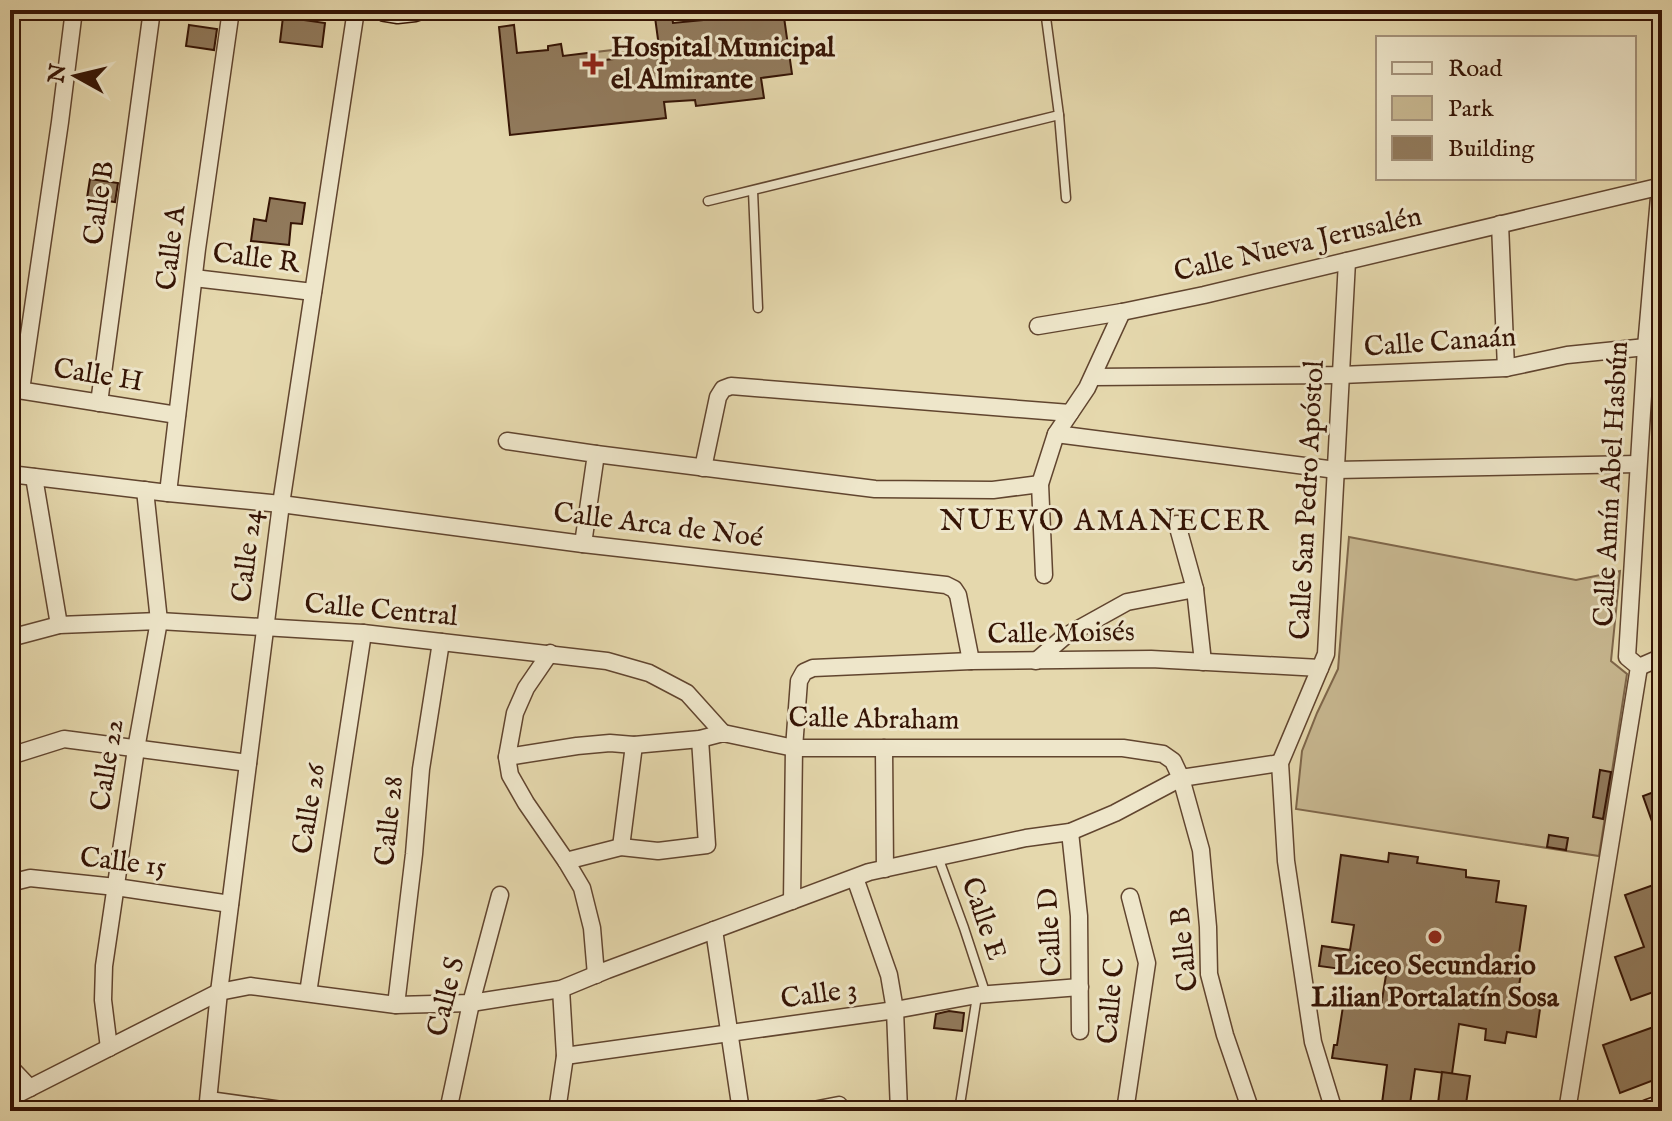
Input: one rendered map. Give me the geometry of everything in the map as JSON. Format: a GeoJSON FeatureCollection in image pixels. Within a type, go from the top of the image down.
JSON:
{"type":"FeatureCollection","features":[{"type":"Feature","properties":{"kind":"main road"},"geometry":{"type":"LineString","coordinates":[[385,10],[415,10]]}},
{"type":"Feature","properties":{"kind":"main road"},"geometry":{"type":"LineString","coordinates":[[1648,1111],[1662,1106]]}},
{"type":"Feature","properties":{"kind":"street"},"geometry":{"type":"LineString","coordinates":[[15,389],[60,122],[74,10]]}},
{"type":"Feature","properties":{"kind":"street","name":"Calle B"},"geometry":{"type":"LineString","coordinates":[[99,403],[152,10]]}},
{"type":"Feature","properties":{"kind":"street","name":"Calle A"},"geometry":{"type":"LineString","coordinates":[[168,493],[231,10]]}},
{"type":"Feature","properties":{"kind":"street","name":"Calle 24"},"geometry":{"type":"LineString","coordinates":[[208,1106],[219,992],[281,504],[356,10]]}},
{"type":"Feature","properties":{"kind":"street","name":"Calle Nueva Jerusalén"},"geometry":{"type":"LineString","coordinates":[[1038,326],[1204,295],[1661,186]]}},
{"type":"Feature","properties":{"kind":"street","name":"Calle Amín Abel Hasbún"},"geometry":{"type":"LineString","coordinates":[[1567,1111],[1639,667],[1627,657],[1646,347],[1661,186]]}},
{"type":"Feature","properties":{"kind":"street"},"geometry":{"type":"LineString","coordinates":[[1500,224],[1506,368]]}},
{"type":"Feature","properties":{"kind":"street","name":"Calle San Pedro Apóstol"},"geometry":{"type":"LineString","coordinates":[[1334,1111],[1313,1042],[1286,861],[1280,763],[1326,654],[1347,261]]}},
{"type":"Feature","properties":{"kind":"street","name":"Calle R"},"geometry":{"type":"LineString","coordinates":[[194,278],[313,292]]}},
{"type":"Feature","properties":{"kind":"street"},"geometry":{"type":"LineString","coordinates":[[1044,575],[1040,484],[1056,434],[1093,377],[1122,312]]}},
{"type":"Feature","properties":{"kind":"street","name":"Calle Canaán"},"geometry":{"type":"LineString","coordinates":[[1093,377],[1341,375],[1506,368],[1567,355],[1646,347]]}},
{"type":"Feature","properties":{"kind":"street"},"geometry":{"type":"LineString","coordinates":[[703,468],[718,397],[723,389],[731,386],[1070,413]]}},
{"type":"Feature","properties":{"kind":"street","name":"Calle H"},"geometry":{"type":"LineString","coordinates":[[15,389],[177,415]]}},
{"type":"Feature","properties":{"kind":"street"},"geometry":{"type":"LineString","coordinates":[[1056,434],[1336,470],[1638,464]]}},
{"type":"Feature","properties":{"kind":"street"},"geometry":{"type":"LineString","coordinates":[[507,441],[875,489],[993,490],[1040,484]]}},
{"type":"Feature","properties":{"kind":"street"},"geometry":{"type":"LineString","coordinates":[[583,544],[596,454]]}},
{"type":"Feature","properties":{"kind":"street","name":"Calle Arca de Noé"},"geometry":{"type":"LineString","coordinates":[[10,474],[946,585],[958,595],[971,661]]}},
{"type":"Feature","properties":{"kind":"street"},"geometry":{"type":"LineString","coordinates":[[34,477],[59,625]]}},
{"type":"Feature","properties":{"kind":"street","name":"Calle 22"},"geometry":{"type":"LineString","coordinates":[[109,1048],[103,1000],[104,966],[136,749],[159,621],[145,490]]}},
{"type":"Feature","properties":{"kind":"street"},"geometry":{"type":"LineString","coordinates":[[1177,524],[1195,589],[1203,662]]}},
{"type":"Feature","properties":{"kind":"street"},"geometry":{"type":"LineString","coordinates":[[1036,661],[1064,637],[1127,602],[1195,589]]}},
{"type":"Feature","properties":{"kind":"street","name":"Calle Central"},"geometry":{"type":"LineString","coordinates":[[10,638],[59,625],[159,621],[363,633],[550,653],[607,661],[649,673],[687,693],[723,733]]}},
{"type":"Feature","properties":{"kind":"street","name":"Calle 26"},"geometry":{"type":"LineString","coordinates":[[308,993],[363,633]]}},
{"type":"Feature","properties":{"kind":"street","name":"Calle 28"},"geometry":{"type":"LineString","coordinates":[[396,1005],[421,769],[441,642]]}},
{"type":"Feature","properties":{"kind":"street"},"geometry":{"type":"LineString","coordinates":[[550,653],[526,688],[515,713],[507,757],[510,775],[526,803],[582,888],[592,928],[596,975]]}},
{"type":"Feature","properties":{"kind":"street"},"geometry":{"type":"LineString","coordinates":[[1639,667],[1662,657]]}},
{"type":"Feature","properties":{"kind":"street","name":"Calle Moisés"},"geometry":{"type":"LineString","coordinates":[[794,748],[799,681],[804,672],[813,668],[971,661],[1151,659],[1320,668]]}},
{"type":"Feature","properties":{"kind":"street","name":"Calle Abraham"},"geometry":{"type":"LineString","coordinates":[[507,757],[577,746],[700,739],[723,733],[794,748],[1144,750],[1163,754],[1173,761],[1181,778]]}},
{"type":"Feature","properties":{"kind":"street"},"geometry":{"type":"LineString","coordinates":[[10,756],[64,739],[248,763]]}},
{"type":"Feature","properties":{"kind":"street"},"geometry":{"type":"LineString","coordinates":[[566,861],[621,847],[658,851],[707,845],[700,739]]}},
{"type":"Feature","properties":{"kind":"street"},"geometry":{"type":"LineString","coordinates":[[621,847],[634,745]]}},
{"type":"Feature","properties":{"kind":"street"},"geometry":{"type":"LineString","coordinates":[[792,901],[794,748]]}},
{"type":"Feature","properties":{"kind":"street"},"geometry":{"type":"LineString","coordinates":[[884,748],[885,869]]}},
{"type":"Feature","properties":{"kind":"street"},"geometry":{"type":"LineString","coordinates":[[10,1098],[219,992],[250,986],[396,1005],[471,1003],[561,989],[855,878],[1026,838],[1070,832],[1115,813],[1181,778],[1280,763]]}},
{"type":"Feature","properties":{"kind":"street","name":"Calle B"},"geometry":{"type":"LineString","coordinates":[[1181,778],[1201,850],[1209,974],[1225,1035],[1251,1111]]}},
{"type":"Feature","properties":{"kind":"street","name":"Calle D"},"geometry":{"type":"LineString","coordinates":[[1070,832],[1079,916],[1080,1031]]}},
{"type":"Feature","properties":{"kind":"street","name":"Calle 15"},"geometry":{"type":"LineString","coordinates":[[10,883],[30,878],[230,904]]}},
{"type":"Feature","properties":{"kind":"street"},"geometry":{"type":"LineString","coordinates":[[855,878],[889,975],[895,1010],[899,1111]]}},
{"type":"Feature","properties":{"kind":"street","name":"Calle S"},"geometry":{"type":"LineString","coordinates":[[448,1111],[471,1003],[500,895]]}},
{"type":"Feature","properties":{"kind":"street","name":"Calle C"},"geometry":{"type":"LineString","coordinates":[[1125,1111],[1147,963],[1130,897]]}},
{"type":"Feature","properties":{"kind":"street"},"geometry":{"type":"LineString","coordinates":[[714,930],[741,1111]]}},
{"type":"Feature","properties":{"kind":"street","name":"Calle 3"},"geometry":{"type":"LineString","coordinates":[[565,1056],[982,995],[1080,987]]}},
{"type":"Feature","properties":{"kind":"street"},"geometry":{"type":"LineString","coordinates":[[557,1111],[565,1056],[561,989]]}},
{"type":"Feature","properties":{"kind":"street"},"geometry":{"type":"LineString","coordinates":[[10,1067],[30,1088]]}},
{"type":"Feature","properties":{"kind":"street"},"geometry":{"type":"LineString","coordinates":[[808,1111],[839,1105]]}},
{"type":"Feature","properties":{"kind":"street"},"geometry":{"type":"LineString","coordinates":[[208,1106],[289,1111]]}},
{"type":"Feature","properties":{"kind":"lane"},"geometry":{"type":"LineString","coordinates":[[1045,10],[1066,198]]}},
{"type":"Feature","properties":{"kind":"lane"},"geometry":{"type":"LineString","coordinates":[[708,201],[1059,115]]}},
{"type":"Feature","properties":{"kind":"lane"},"geometry":{"type":"LineString","coordinates":[[753,191],[758,308]]}},
{"type":"Feature","properties":{"kind":"lane","name":"Calle E"},"geometry":{"type":"LineString","coordinates":[[938,857],[964,928],[982,995],[959,1111]]}},
{"type":"Feature","properties":{"kind":"green space"},"geometry":{"type":"Polygon","coordinates":[[[646,46],[653,51],[653,55],[596,61],[596,52],[646,46]]]}},
{"type":"Feature","properties":{"kind":"green space"},"geometry":{"type":"Polygon","coordinates":[[[1349,537],[1576,580],[1620,571],[1611,661],[1627,674],[1599,856],[1296,809],[1302,751],[1338,669],[1349,537]]]}},
{"type":"Feature","properties":{"kind":"building"},"geometry":{"type":"Polygon","coordinates":[[[654,10],[671,10],[673,23],[758,10],[783,10],[792,74],[761,78],[764,98],[696,106],[695,100],[664,102],[666,118],[510,135],[499,27],[514,25],[517,53],[548,50],[548,46],[561,44],[563,56],[596,52],[596,61],[660,54],[654,10]]]}},
{"type":"Feature","properties":{"kind":"building"},"geometry":{"type":"Polygon","coordinates":[[[283,17],[325,23],[322,47],[280,42],[283,17]]]}},
{"type":"Feature","properties":{"kind":"building"},"geometry":{"type":"Polygon","coordinates":[[[189,25],[217,29],[214,50],[186,46],[189,25]]]}},
{"type":"Feature","properties":{"kind":"building"},"geometry":{"type":"Polygon","coordinates":[[[90,179],[118,183],[115,202],[87,198],[90,179]]]}},
{"type":"Feature","properties":{"kind":"building"},"geometry":{"type":"Polygon","coordinates":[[[270,198],[305,203],[302,224],[291,223],[289,245],[251,241],[254,219],[266,221],[270,198]]]}},
{"type":"Feature","properties":{"kind":"building"},"geometry":{"type":"Polygon","coordinates":[[[1600,770],[1611,772],[1603,819],[1593,817],[1600,770]]]}},
{"type":"Feature","properties":{"kind":"building"},"geometry":{"type":"Polygon","coordinates":[[[1662,789],[1662,844],[1660,844],[1643,796],[1662,789]]]}},
{"type":"Feature","properties":{"kind":"building"},"geometry":{"type":"Polygon","coordinates":[[[1549,835],[1568,838],[1566,850],[1547,847],[1549,835]]]}},
{"type":"Feature","properties":{"kind":"building"},"geometry":{"type":"Polygon","coordinates":[[[1389,853],[1418,857],[1417,863],[1466,870],[1466,877],[1499,881],[1496,902],[1526,906],[1517,967],[1522,967],[1518,992],[1542,995],[1536,1037],[1507,1032],[1505,1043],[1485,1040],[1486,1029],[1459,1024],[1452,1074],[1415,1069],[1409,1111],[1381,1111],[1387,1065],[1332,1058],[1344,1000],[1381,1006],[1386,975],[1319,966],[1322,946],[1350,950],[1354,925],[1332,922],[1341,855],[1388,862],[1389,853]]]}},
{"type":"Feature","properties":{"kind":"building"},"geometry":{"type":"Polygon","coordinates":[[[1662,882],[1662,911],[1653,914],[1662,939],[1662,989],[1631,1000],[1615,957],[1644,947],[1625,895],[1662,882]]]}},
{"type":"Feature","properties":{"kind":"building"},"geometry":{"type":"Polygon","coordinates":[[[949,1011],[964,1013],[962,1031],[934,1028],[936,1014],[949,1011]]]}},
{"type":"Feature","properties":{"kind":"building"},"geometry":{"type":"Polygon","coordinates":[[[1662,1024],[1662,1045],[1653,1048],[1662,1077],[1620,1093],[1603,1045],[1662,1024]]]}},
{"type":"Feature","properties":{"kind":"building"},"geometry":{"type":"Polygon","coordinates":[[[1442,1072],[1470,1076],[1465,1111],[1437,1111],[1442,1072]]]}},
{"type":"Feature","properties":{"kind":"place","name":"Hospital Municipal el Almirante"},"geometry":{"type":"Point","coordinates":[593,64]}},
{"type":"Feature","properties":{"kind":"place","name":"Liceo Secundario Lilian Portalatín Sosa"},"geometry":{"type":"Point","coordinates":[1435,937]}},
{"type":"Feature","properties":{"kind":"district","name":"NUEVO AMANECER"},"geometry":{"type":"Point","coordinates":[1105,522]}}]}
